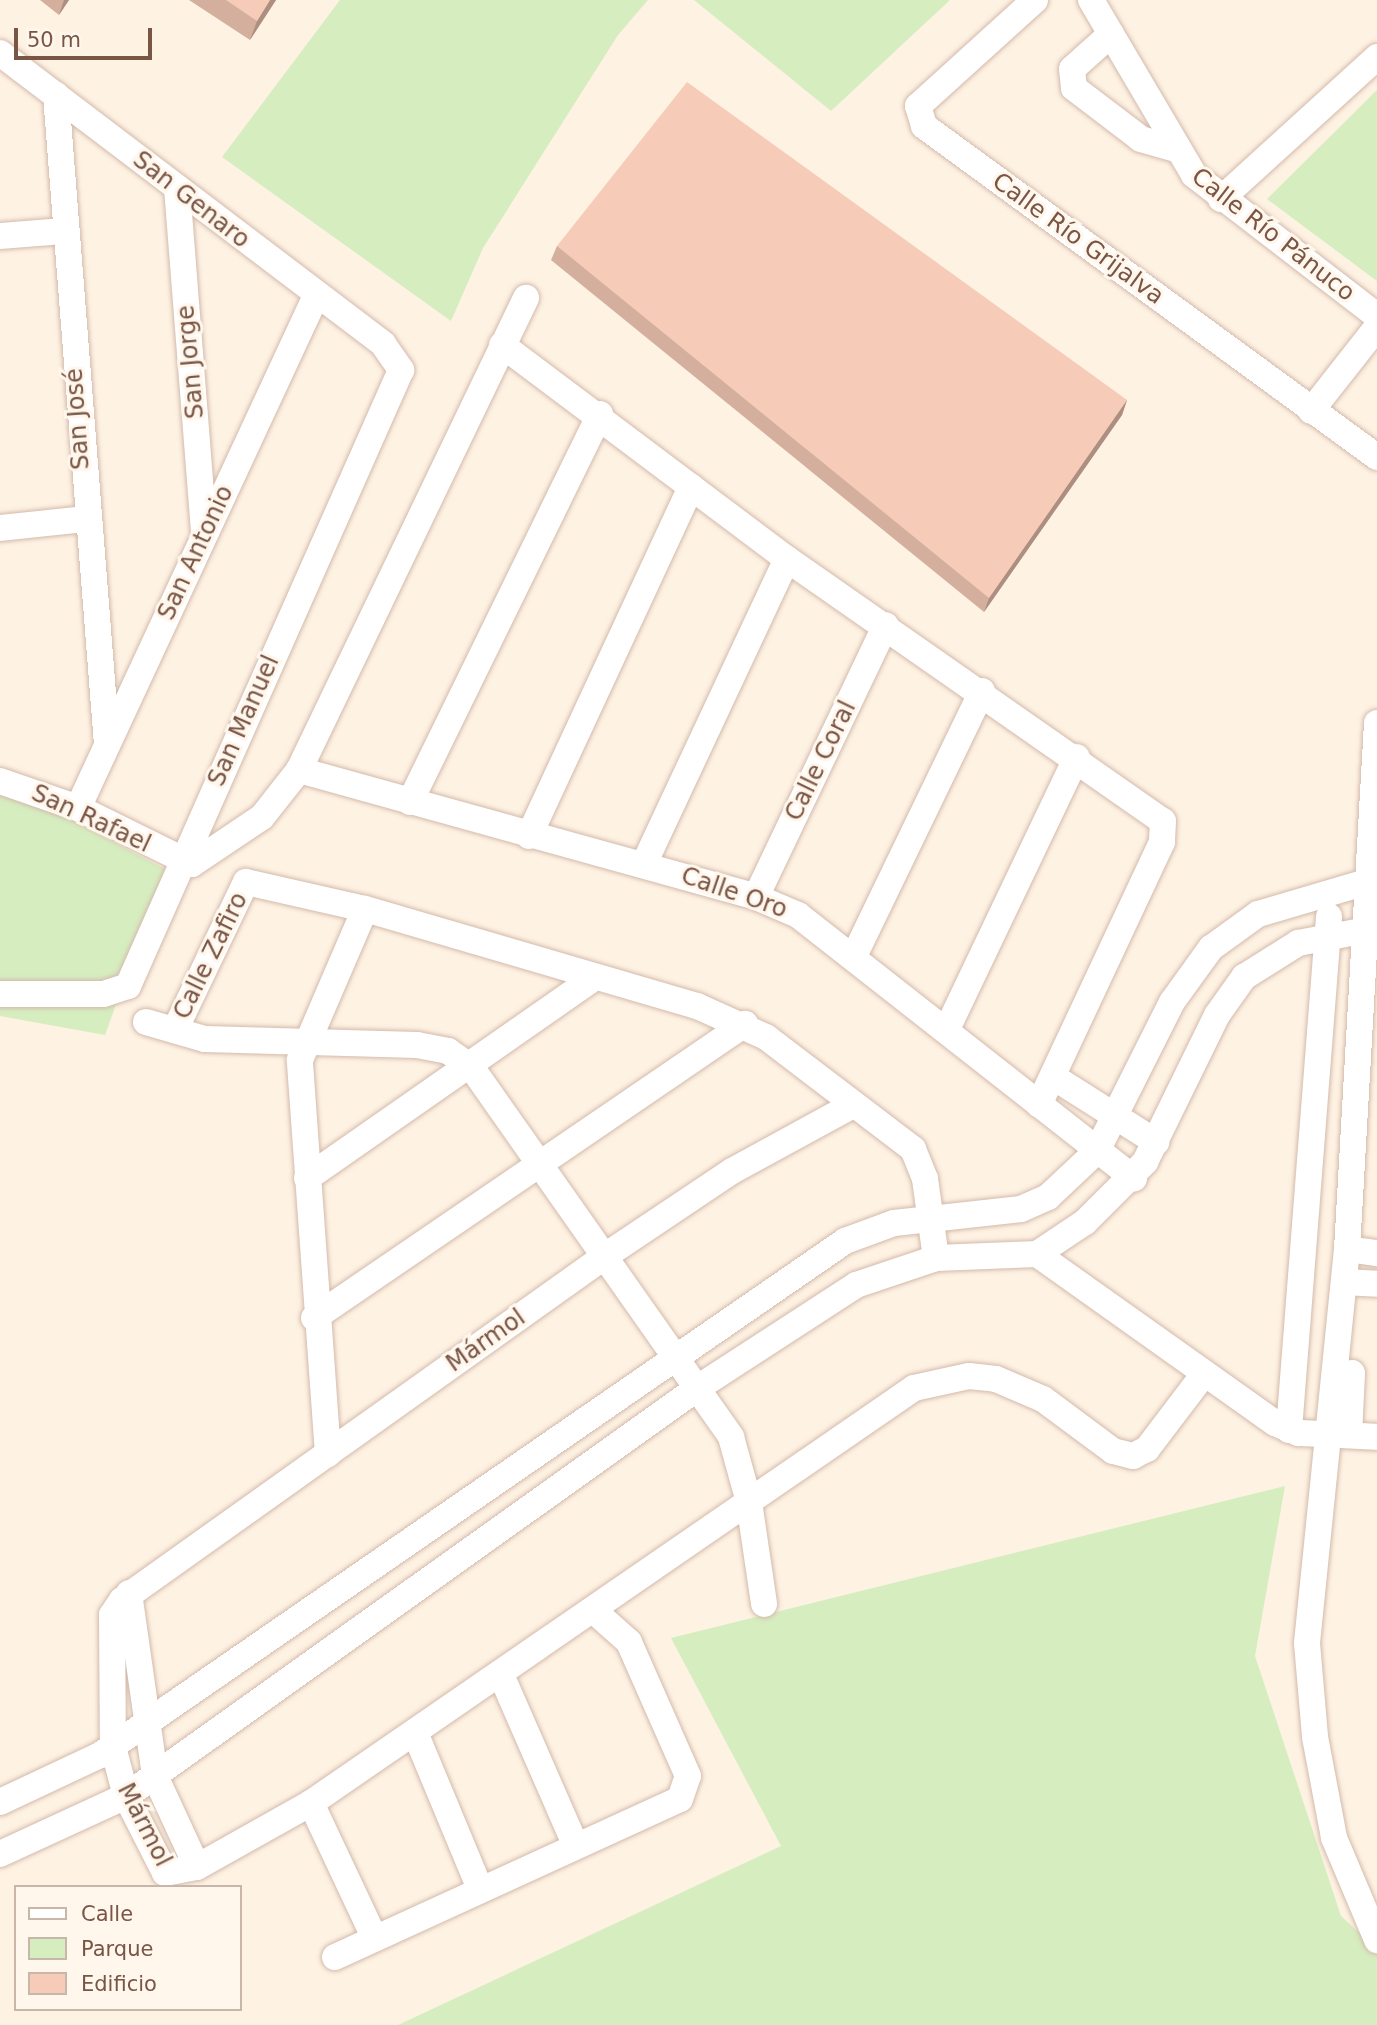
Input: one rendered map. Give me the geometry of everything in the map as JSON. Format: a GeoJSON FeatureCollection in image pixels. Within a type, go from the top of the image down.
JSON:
{"type":"FeatureCollection","features":[{"type":"Feature","properties":{"kind":"street","name":"Calle Río Grijalva"},"geometry":{"type":"LineString","coordinates":[[1035,0],[923,100],[919,119],[1311,411],[1377,457]]}},
{"type":"Feature","properties":{"kind":"street","name":"Calle Río Pánuco"},"geometry":{"type":"LineString","coordinates":[[1091,0],[1175,149],[1221,199],[1377,316]]}},
{"type":"Feature","properties":{"kind":"street","name":"Calle Río Pánuco"},"geometry":{"type":"LineString","coordinates":[[1111,34],[1072,69],[1074,88],[1142,139],[1175,149]]}},
{"type":"Feature","properties":{"kind":"street","name":"San Genaro"},"geometry":{"type":"LineString","coordinates":[[0,53],[177,188],[315,298],[383,344]]}},
{"type":"Feature","properties":{"kind":"street"},"geometry":{"type":"LineString","coordinates":[[1221,199],[1377,57]]}},
{"type":"Feature","properties":{"kind":"street","name":"San José"},"geometry":{"type":"LineString","coordinates":[[56,95],[63,231],[107,744]]}},
{"type":"Feature","properties":{"kind":"street","name":"San Jorge"},"geometry":{"type":"LineString","coordinates":[[177,188],[204,535]]}},
{"type":"Feature","properties":{"kind":"street"},"geometry":{"type":"LineString","coordinates":[[0,236],[63,231]]}},
{"type":"Feature","properties":{"kind":"street","name":"San Antonio"},"geometry":{"type":"LineString","coordinates":[[78,808],[315,298]]}},
{"type":"Feature","properties":{"kind":"street"},"geometry":{"type":"LineString","coordinates":[[181,861],[204,861],[233,842],[299,770],[526,298]]}},
{"type":"Feature","properties":{"kind":"street"},"geometry":{"type":"LineString","coordinates":[[1311,411],[1377,327]]}},
{"type":"Feature","properties":{"kind":"street","name":"San Manuel"},"geometry":{"type":"LineString","coordinates":[[0,994],[103,994],[128,986],[181,861],[399,378],[400,364],[383,344]]}},
{"type":"Feature","properties":{"kind":"street"},"geometry":{"type":"LineString","coordinates":[[502,345],[600,414],[787,559],[1156,813],[1165,830],[1055,1078],[1039,1105]]}},
{"type":"Feature","properties":{"kind":"street"},"geometry":{"type":"LineString","coordinates":[[410,802],[600,414]]}},
{"type":"Feature","properties":{"kind":"street"},"geometry":{"type":"LineString","coordinates":[[529,836],[691,486]]}},
{"type":"Feature","properties":{"kind":"street"},"geometry":{"type":"LineString","coordinates":[[0,528],[86,519]]}},
{"type":"Feature","properties":{"kind":"street"},"geometry":{"type":"LineString","coordinates":[[644,864],[787,559]]}},
{"type":"Feature","properties":{"kind":"street","name":"Calle Coral"},"geometry":{"type":"LineString","coordinates":[[756,897],[886,625]]}},
{"type":"Feature","properties":{"kind":"street"},"geometry":{"type":"LineString","coordinates":[[855,954],[982,691]]}},
{"type":"Feature","properties":{"kind":"street"},"geometry":{"type":"LineString","coordinates":[[1377,723],[1367,930],[1373,961],[1359,1283],[1339,1435],[1321,1476],[1308,1601],[1308,1688],[1334,1838],[1377,1940]]}},
{"type":"Feature","properties":{"kind":"street"},"geometry":{"type":"LineString","coordinates":[[948,1027],[1077,757]]}},
{"type":"Feature","properties":{"kind":"street","name":"Calle Oro"},"geometry":{"type":"LineString","coordinates":[[299,770],[529,836],[644,864],[756,897],[798,915],[855,954],[948,1027],[1039,1105],[1133,1178]]}},
{"type":"Feature","properties":{"kind":"street","name":"San Rafael"},"geometry":{"type":"LineString","coordinates":[[0,781],[78,808],[181,861]]}},
{"type":"Feature","properties":{"kind":"street"},"geometry":{"type":"LineString","coordinates":[[0,1802],[113,1747],[143,1723],[676,1354],[845,1241],[930,1218],[1021,1209],[1048,1197],[1097,1151],[1117,1119],[1172,1002],[1211,948],[1258,914],[1370,881]]}},
{"type":"Feature","properties":{"kind":"street","name":"Calle Zafiro"},"geometry":{"type":"LineString","coordinates":[[175,1030],[246,882],[365,909]]}},
{"type":"Feature","properties":{"kind":"street"},"geometry":{"type":"LineString","coordinates":[[1289,1430],[1330,894]]}},
{"type":"Feature","properties":{"kind":"street"},"geometry":{"type":"LineString","coordinates":[[328,1454],[314,1318],[299,1074],[305,1042],[365,909],[745,1024],[913,1149],[930,1218],[936,1258]]}},
{"type":"Feature","properties":{"kind":"street"},"geometry":{"type":"LineString","coordinates":[[0,1854],[126,1796],[699,1387],[856,1284],[936,1258],[1037,1254],[1133,1178],[1156,1142],[1228,996],[1263,960],[1328,933],[1367,930]]}},
{"type":"Feature","properties":{"kind":"street"},"geometry":{"type":"LineString","coordinates":[[307,1178],[472,1068],[594,978]]}},
{"type":"Feature","properties":{"kind":"street"},"geometry":{"type":"LineString","coordinates":[[146,1021],[205,1039],[435,1048],[472,1068],[537,1164],[699,1387],[734,1444],[749,1503],[764,1604]]}},
{"type":"Feature","properties":{"kind":"street"},"geometry":{"type":"LineString","coordinates":[[314,1318],[745,1024]]}},
{"type":"Feature","properties":{"kind":"street"},"geometry":{"type":"LineString","coordinates":[[1055,1078],[1156,1142]]}},
{"type":"Feature","properties":{"kind":"street","name":"Mármol"},"geometry":{"type":"LineString","coordinates":[[129,1593],[143,1723],[155,1776],[197,1867],[165,1872],[126,1796],[113,1747],[112,1615],[129,1593],[605,1256],[732,1171],[853,1105]]}},
{"type":"Feature","properties":{"kind":"street"},"geometry":{"type":"LineString","coordinates":[[1037,1254],[1204,1374],[1289,1430],[1377,1437]]}},
{"type":"Feature","properties":{"kind":"street"},"geometry":{"type":"LineString","coordinates":[[197,1867],[311,1803],[416,1735],[914,1388],[940,1380],[969,1376],[1021,1387],[1113,1451],[1133,1456],[1147,1449],[1204,1374]]}},
{"type":"Feature","properties":{"kind":"street"},"geometry":{"type":"LineString","coordinates":[[335,1957],[575,1844],[663,1811],[680,1799],[688,1776],[624,1631],[594,1611]]}},
{"type":"Feature","properties":{"kind":"street"},"geometry":{"type":"LineString","coordinates":[[502,1676],[575,1844]]}},
{"type":"Feature","properties":{"kind":"street"},"geometry":{"type":"LineString","coordinates":[[416,1735],[480,1889]]}},
{"type":"Feature","properties":{"kind":"street"},"geometry":{"type":"LineString","coordinates":[[311,1803],[374,1937]]}},
{"type":"Feature","properties":{"kind":"green space"},"geometry":{"type":"Polygon","coordinates":[[[340,0],[648,0],[618,35],[483,248],[451,321],[222,157],[340,0]]]}},
{"type":"Feature","properties":{"kind":"green space"},"geometry":{"type":"Polygon","coordinates":[[[694,0],[950,0],[831,111],[694,0]]]}},
{"type":"Feature","properties":{"kind":"green space"},"geometry":{"type":"Polygon","coordinates":[[[1377,90],[1377,281],[1267,199],[1377,90]]]}},
{"type":"Feature","properties":{"kind":"green space"},"geometry":{"type":"Polygon","coordinates":[[[18,793],[165,869],[105,1035],[0,1016],[0,795],[18,793]]]}},
{"type":"Feature","properties":{"kind":"green space"},"geometry":{"type":"Polygon","coordinates":[[[1285,1486],[1255,1656],[1341,1916],[1377,1949],[1377,2025],[398,2025],[781,1846],[671,1638],[1285,1486]]]}},
{"type":"Feature","properties":{"kind":"building"},"geometry":{"type":"Polygon","coordinates":[[[226,0],[270,0],[257,21],[226,0]]]}},
{"type":"Feature","properties":{"kind":"building"},"geometry":{"type":"Polygon","coordinates":[[[687,82],[1127,400],[989,598],[557,246],[687,82]]]}}]}
